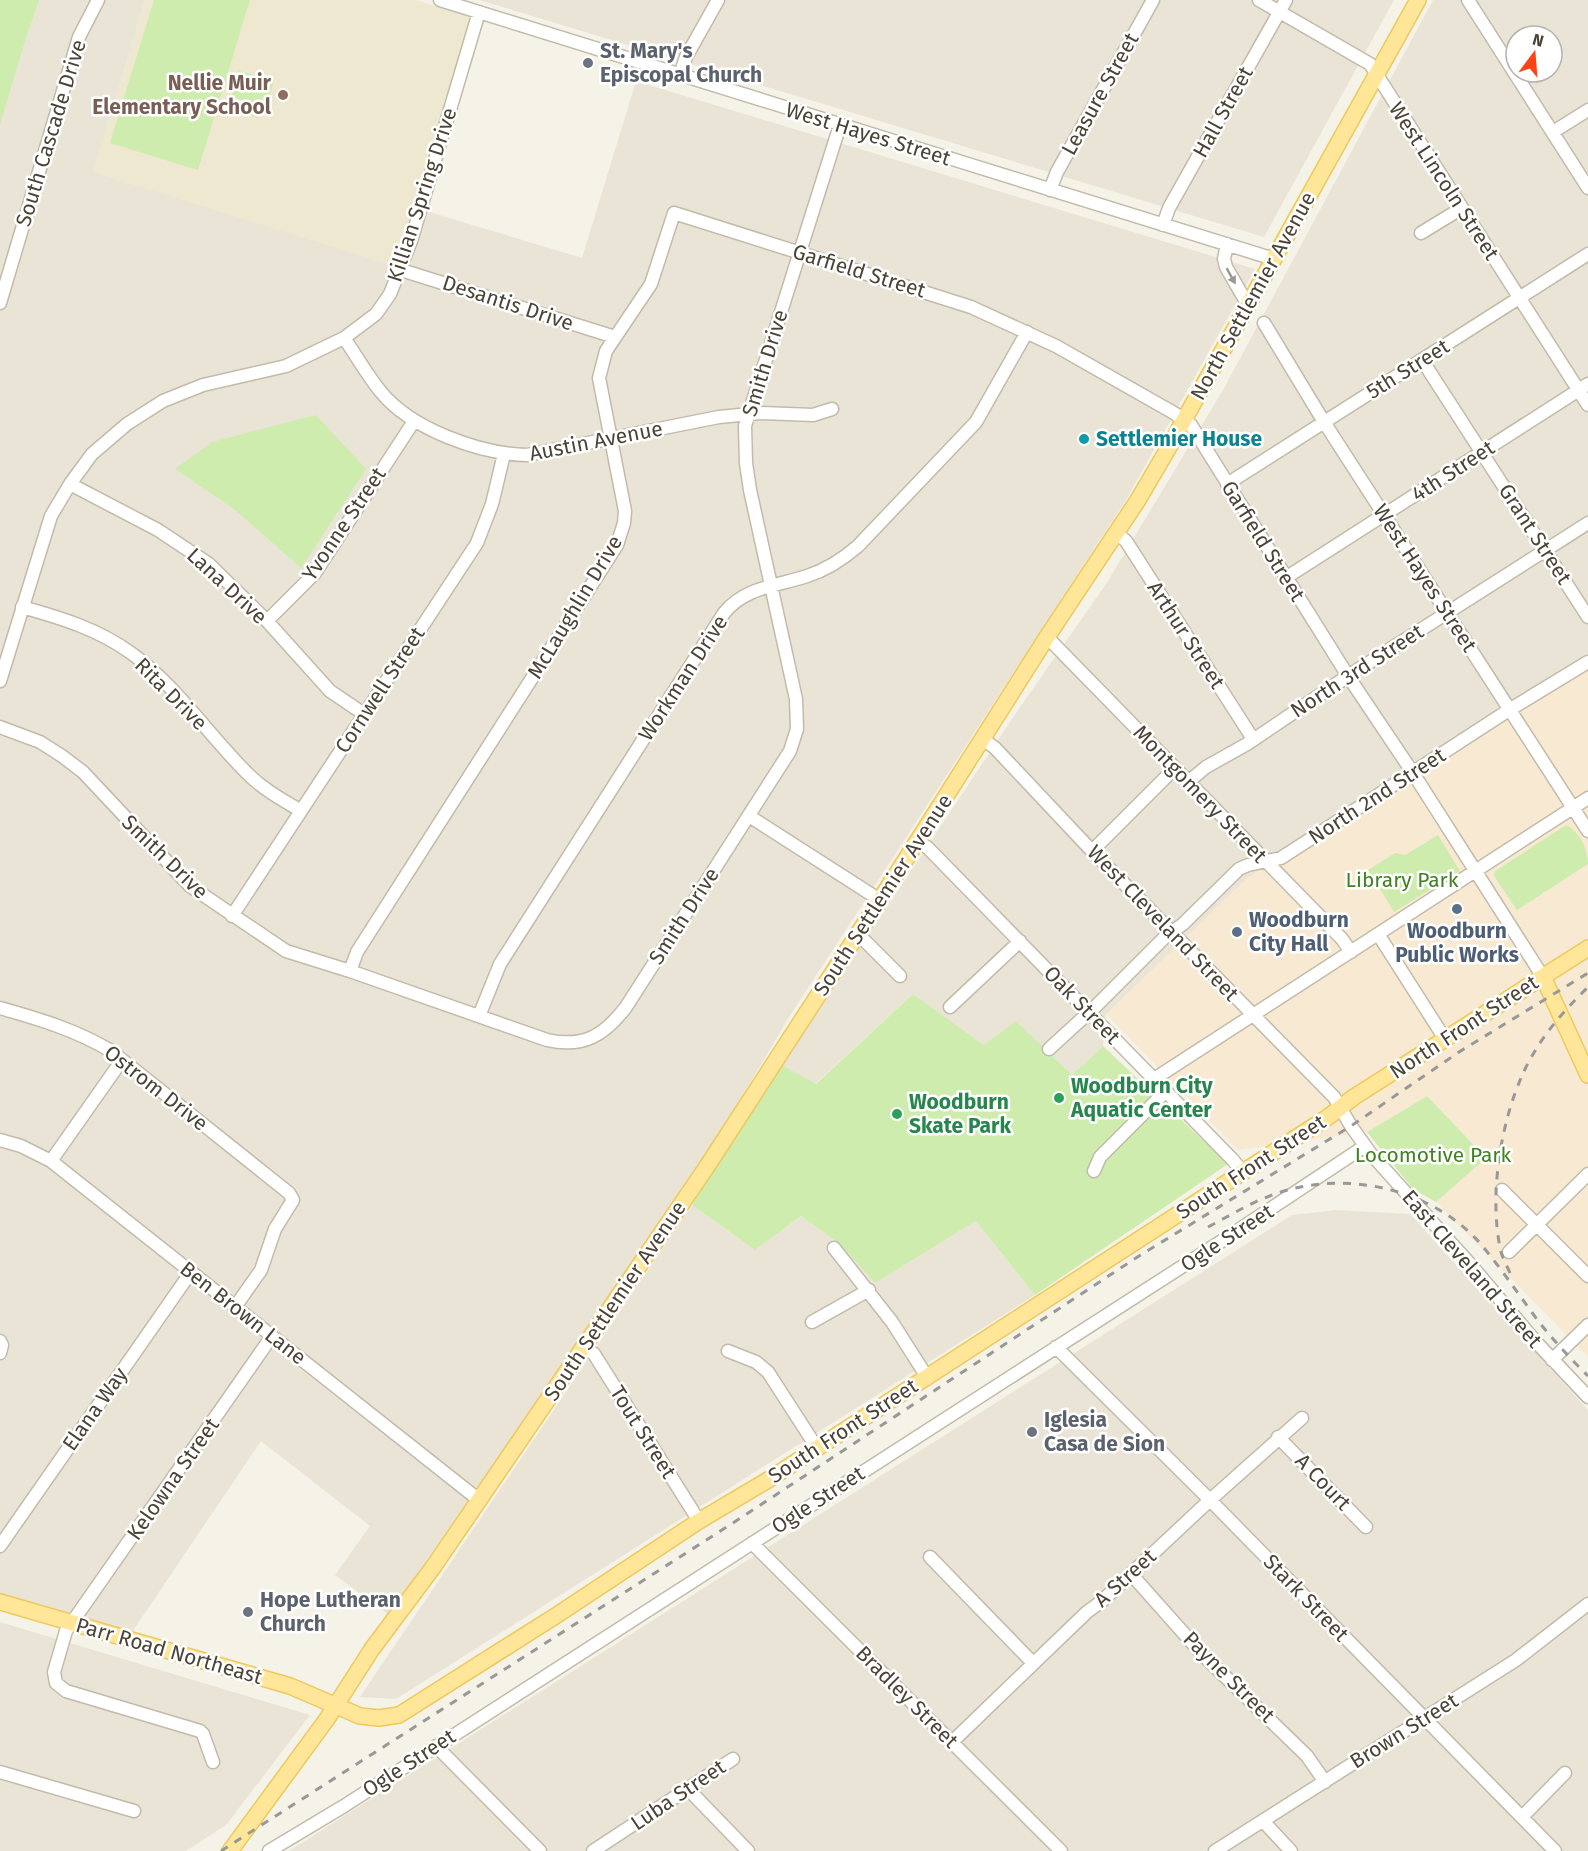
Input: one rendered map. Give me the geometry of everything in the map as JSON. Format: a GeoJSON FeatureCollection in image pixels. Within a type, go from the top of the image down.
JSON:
{"type":"FeatureCollection","features":[{"type":"Feature","properties":{"kind":"main road","name":"North Settlemier Avenue"},"geometry":{"type":"LineString","coordinates":[[983,739],[1162,460],[1418,0]]}},
{"type":"Feature","properties":{"kind":"main road","name":"South Settlemier Avenue"},"geometry":{"type":"LineString","coordinates":[[230,1851],[335,1706],[372,1649],[402,1611],[584,1347],[737,1121],[983,739]]}},
{"type":"Feature","properties":{"kind":"main road","name":"North Front Street"},"geometry":{"type":"LineString","coordinates":[[1341,1108],[1588,948]]}},
{"type":"Feature","properties":{"kind":"main road"},"geometry":{"type":"LineString","coordinates":[[1542,977],[1588,1075]]}},
{"type":"Feature","properties":{"kind":"main road","name":"South Front Street"},"geometry":{"type":"LineString","coordinates":[[335,1706],[369,1718],[388,1717],[409,1710],[1341,1108]]}},
{"type":"Feature","properties":{"kind":"main road","name":"Parr Road Northeast"},"geometry":{"type":"LineString","coordinates":[[0,1602],[290,1686],[335,1706]]}},
{"type":"Feature","properties":{"kind":"street","name":"South Cascade Drive"},"geometry":{"type":"LineString","coordinates":[[0,303],[79,37],[98,0]]}},
{"type":"Feature","properties":{"kind":"street","name":"West Hayes Street"},"geometry":{"type":"LineString","coordinates":[[441,0],[1274,260]]}},
{"type":"Feature","properties":{"kind":"street"},"geometry":{"type":"LineString","coordinates":[[680,75],[686,57],[718,0]]}},
{"type":"Feature","properties":{"kind":"street","name":"Leasure Street"},"geometry":{"type":"LineString","coordinates":[[1050,190],[1057,171],[1153,0]]}},
{"type":"Feature","properties":{"kind":"street","name":"West Lincoln Street"},"geometry":{"type":"LineString","coordinates":[[1259,0],[1283,6],[1367,62],[1519,298],[1583,387],[1588,405]]}},
{"type":"Feature","properties":{"kind":"street"},"geometry":{"type":"LineString","coordinates":[[1468,0],[1588,188]]}},
{"type":"Feature","properties":{"kind":"street","name":"Hall Street"},"geometry":{"type":"LineString","coordinates":[[1163,225],[1169,208],[1283,6]]}},
{"type":"Feature","properties":{"kind":"street","name":"Killian Spring Drive"},"geometry":{"type":"LineString","coordinates":[[0,681],[51,516],[70,484],[92,454],[127,424],[163,401],[203,385],[286,366],[344,338],[376,314],[390,294],[401,270],[479,12]]}},
{"type":"Feature","properties":{"kind":"street"},"geometry":{"type":"LineString","coordinates":[[1553,132],[1588,110]]}},
{"type":"Feature","properties":{"kind":"street","name":"Smith Drive"},"geometry":{"type":"LineString","coordinates":[[0,727],[40,741],[62,756],[82,772],[190,886],[286,951],[556,1042],[577,1042],[597,1036],[626,1007],[790,751],[797,729],[796,699],[748,477],[745,434],[748,414],[840,125]]}},
{"type":"Feature","properties":{"kind":"street"},"geometry":{"type":"LineString","coordinates":[[1421,233],[1461,208]]}},
{"type":"Feature","properties":{"kind":"street","name":"Garfield Street"},"geometry":{"type":"LineString","coordinates":[[674,213],[940,296],[992,315],[1071,355],[1184,420],[1195,430],[1348,676],[1413,773],[1542,977]]}},
{"type":"Feature","properties":{"kind":"street","name":"McLaughlin Drive"},"geometry":{"type":"LineString","coordinates":[[350,971],[357,952],[617,545],[625,511],[599,378],[606,351],[648,290],[674,213]]}},
{"type":"Feature","properties":{"kind":"street"},"geometry":{"type":"LineString","coordinates":[[1227,244],[1224,258],[1226,267],[1248,305]]}},
{"type":"Feature","properties":{"kind":"street","name":"5th Street"},"geometry":{"type":"LineString","coordinates":[[1227,484],[1588,254]]}},
{"type":"Feature","properties":{"kind":"street","name":"Desantis Drive"},"geometry":{"type":"LineString","coordinates":[[401,270],[615,337]]}},
{"type":"Feature","properties":{"kind":"street","name":"West Hayes Street"},"geometry":{"type":"LineString","coordinates":[[1264,323],[1324,422],[1588,831]]}},
{"type":"Feature","properties":{"kind":"street","name":"Workman Drive"},"geometry":{"type":"LineString","coordinates":[[478,1016],[488,989],[506,954],[724,613],[740,597],[818,572],[840,561],[858,546],[976,422],[1027,332]]}},
{"type":"Feature","properties":{"kind":"street","name":"Austin Avenue"},"geometry":{"type":"LineString","coordinates":[[344,338],[382,393],[414,421],[461,442],[504,454],[527,455],[718,417],[748,414],[813,415],[832,409]]}},
{"type":"Feature","properties":{"kind":"street","name":"Grant Street"},"geometry":{"type":"LineString","coordinates":[[1422,360],[1588,617]]}},
{"type":"Feature","properties":{"kind":"street","name":"4th Street"},"geometry":{"type":"LineString","coordinates":[[1287,577],[1583,387]]}},
{"type":"Feature","properties":{"kind":"street","name":"Yvonne Street"},"geometry":{"type":"LineString","coordinates":[[267,621],[315,573],[414,421]]}},
{"type":"Feature","properties":{"kind":"street","name":"Cornwell Street"},"geometry":{"type":"LineString","coordinates":[[232,916],[477,543],[492,504],[504,454]]}},
{"type":"Feature","properties":{"kind":"street","name":"Lana Drive"},"geometry":{"type":"LineString","coordinates":[[70,484],[185,546],[209,564],[230,582],[330,691],[364,714]]}},
{"type":"Feature","properties":{"kind":"street","name":"North 3rd Street"},"geometry":{"type":"LineString","coordinates":[[1188,782],[1206,767],[1588,523]]}},
{"type":"Feature","properties":{"kind":"street","name":"Arthur Street"},"geometry":{"type":"LineString","coordinates":[[1116,533],[1126,541],[1253,739]]}},
{"type":"Feature","properties":{"kind":"street","name":"Rita Drive"},"geometry":{"type":"LineString","coordinates":[[22,607],[76,623],[132,654],[157,676],[249,775],[301,811]]}},
{"type":"Feature","properties":{"kind":"street","name":"Montgomery Street"},"geometry":{"type":"LineString","coordinates":[[1047,637],[1342,939],[1351,952]]}},
{"type":"Feature","properties":{"kind":"street","name":"North 2nd Street"},"geometry":{"type":"LineString","coordinates":[[1049,1049],[1239,869],[1281,858],[1509,710],[1588,662]]}},
{"type":"Feature","properties":{"kind":"street","name":"West Cleveland Street"},"geometry":{"type":"LineString","coordinates":[[983,739],[995,748],[1092,851],[1334,1097],[1341,1108]]}},
{"type":"Feature","properties":{"kind":"street"},"geometry":{"type":"LineString","coordinates":[[1092,851],[1175,768]]}},
{"type":"Feature","properties":{"kind":"street"},"geometry":{"type":"LineString","coordinates":[[1154,1079],[1588,798]]}},
{"type":"Feature","properties":{"kind":"street"},"geometry":{"type":"LineString","coordinates":[[749,816],[880,900]]}},
{"type":"Feature","properties":{"kind":"street","name":"Oak Street"},"geometry":{"type":"LineString","coordinates":[[918,841],[928,848],[1020,941],[1243,1172]]}},
{"type":"Feature","properties":{"kind":"street"},"geometry":{"type":"LineString","coordinates":[[858,934],[900,976]]}},
{"type":"Feature","properties":{"kind":"street"},"geometry":{"type":"LineString","coordinates":[[1378,934],[1445,1039]]}},
{"type":"Feature","properties":{"kind":"street"},"geometry":{"type":"LineString","coordinates":[[950,1007],[1020,941]]}},
{"type":"Feature","properties":{"kind":"street","name":"Ostrom Drive"},"geometry":{"type":"LineString","coordinates":[[0,1008],[90,1038],[122,1060],[284,1187],[293,1200],[276,1229],[261,1270],[235,1307]]}},
{"type":"Feature","properties":{"kind":"street"},"geometry":{"type":"LineString","coordinates":[[51,1161],[122,1060]]}},
{"type":"Feature","properties":{"kind":"street"},"geometry":{"type":"LineString","coordinates":[[1094,1171],[1101,1157],[1166,1091]]}},
{"type":"Feature","properties":{"kind":"street","name":"East Cleveland Street"},"geometry":{"type":"LineString","coordinates":[[1341,1108],[1365,1146],[1552,1360],[1588,1397]]}},
{"type":"Feature","properties":{"kind":"street","name":"Ben Brown Lane"},"geometry":{"type":"LineString","coordinates":[[0,1140],[21,1146],[51,1161],[479,1500]]}},
{"type":"Feature","properties":{"kind":"street","name":"Ogle Street"},"geometry":{"type":"LineString","coordinates":[[269,1851],[344,1806],[1228,1237],[1365,1146]]}},
{"type":"Feature","properties":{"kind":"street"},"geometry":{"type":"LineString","coordinates":[[1509,1252],[1588,1174]]}},
{"type":"Feature","properties":{"kind":"street"},"geometry":{"type":"LineString","coordinates":[[1502,1190],[1588,1276]]}},
{"type":"Feature","properties":{"kind":"street"},"geometry":{"type":"LineString","coordinates":[[834,1248],[892,1322],[927,1377]]}},
{"type":"Feature","properties":{"kind":"street","name":"Elana Way"},"geometry":{"type":"LineString","coordinates":[[0,1546],[191,1272]]}},
{"type":"Feature","properties":{"kind":"street"},"geometry":{"type":"LineString","coordinates":[[812,1322],[868,1290]]}},
{"type":"Feature","properties":{"kind":"street"},"geometry":{"type":"LineString","coordinates":[[1552,1360],[1588,1325]]}},
{"type":"Feature","properties":{"kind":"street","name":"Kelowna Street"},"geometry":{"type":"LineString","coordinates":[[213,1762],[207,1743],[200,1731],[66,1691],[54,1678],[54,1672],[65,1633],[272,1336]]}},
{"type":"Feature","properties":{"kind":"street","name":"Tout Street"},"geometry":{"type":"LineString","coordinates":[[584,1347],[594,1354],[699,1521]]}},
{"type":"Feature","properties":{"kind":"street","name":"Stark Street"},"geometry":{"type":"LineString","coordinates":[[1056,1347],[1555,1851]]}},
{"type":"Feature","properties":{"kind":"street"},"geometry":{"type":"LineString","coordinates":[[728,1351],[756,1362],[768,1372],[817,1448]]}},
{"type":"Feature","properties":{"kind":"street","name":"A Street"},"geometry":{"type":"LineString","coordinates":[[952,1742],[1087,1612],[1102,1601],[1278,1437],[1302,1418]]}},
{"type":"Feature","properties":{"kind":"street","name":"A Court"},"geometry":{"type":"LineString","coordinates":[[1278,1437],[1366,1527]]}},
{"type":"Feature","properties":{"kind":"street","name":"Bradley Street"},"geometry":{"type":"LineString","coordinates":[[752,1543],[1061,1851]]}},
{"type":"Feature","properties":{"kind":"street"},"geometry":{"type":"LineString","coordinates":[[930,1557],[1033,1663]]}},
{"type":"Feature","properties":{"kind":"street","name":"Payne Street"},"geometry":{"type":"LineString","coordinates":[[1131,1574],[1203,1655],[1307,1756],[1325,1782]]}},
{"type":"Feature","properties":{"kind":"street","name":"Brown Street"},"geometry":{"type":"LineString","coordinates":[[1215,1851],[1525,1654],[1588,1604]]}},
{"type":"Feature","properties":{"kind":"street"},"geometry":{"type":"LineString","coordinates":[[436,1746],[540,1851]]}},
{"type":"Feature","properties":{"kind":"street","name":"Luba Street"},"geometry":{"type":"LineString","coordinates":[[593,1851],[733,1759]]}},
{"type":"Feature","properties":{"kind":"street"},"geometry":{"type":"LineString","coordinates":[[0,1772],[134,1811]]}},
{"type":"Feature","properties":{"kind":"street"},"geometry":{"type":"LineString","coordinates":[[1522,1817],[1565,1773]]}},
{"type":"Feature","properties":{"kind":"street"},"geometry":{"type":"LineString","coordinates":[[688,1789],[748,1851]]}},
{"type":"Feature","properties":{"kind":"street"},"geometry":{"type":"LineString","coordinates":[[1263,1821],[1291,1851]]}},
{"type":"Feature","properties":{"kind":"shaded area"},"geometry":{"type":"Polygon","coordinates":[[[0,0],[145,0],[94,172],[416,208],[582,258],[636,81],[1255,269],[1126,500],[791,1014],[704,1160],[389,1615],[335,1575],[370,1526],[261,1441],[130,1635],[0,1596],[0,0]]]}},
{"type":"Feature","properties":{"kind":"shaded area","name":"Nellie Muir Elementary School"},"geometry":{"type":"Polygon","coordinates":[[[145,0],[416,0],[473,18],[398,267],[93,172],[145,0]]]}},
{"type":"Feature","properties":{"kind":"shaded area"},"geometry":{"type":"Polygon","coordinates":[[[479,0],[1394,0],[1264,237],[479,0]]]}},
{"type":"Feature","properties":{"kind":"shaded area"},"geometry":{"type":"Polygon","coordinates":[[[1433,0],[1588,0],[1588,666],[1106,1014],[1103,1046],[1072,1075],[1016,1022],[984,1045],[913,994],[815,1084],[782,1065],[1016,713],[1106,584],[1223,390],[1433,0]]]}},
{"type":"Feature","properties":{"kind":"shaded area"},"geometry":{"type":"Polygon","coordinates":[[[1588,666],[1588,1357],[1436,1202],[1485,1158],[1427,1096],[1367,1132],[1238,1150],[1106,1014],[1247,878],[1588,666]]]}},
{"type":"Feature","properties":{"kind":"shaded area"},"geometry":{"type":"Polygon","coordinates":[[[692,1205],[755,1250],[801,1216],[841,1245],[875,1283],[976,1221],[1035,1295],[396,1699],[360,1697],[692,1205]]]}},
{"type":"Feature","properties":{"kind":"shaded area"},"geometry":{"type":"Polygon","coordinates":[[[1336,1210],[1410,1214],[1588,1410],[1588,1851],[289,1851],[1292,1215],[1336,1210]]]}},
{"type":"Feature","properties":{"kind":"shaded area"},"geometry":{"type":"Polygon","coordinates":[[[0,1622],[310,1715],[226,1825],[186,1851],[0,1851],[0,1622]]]}},
{"type":"Feature","properties":{"kind":"green space"},"geometry":{"type":"Polygon","coordinates":[[[0,0],[39,0],[0,124],[0,0]]]}},
{"type":"Feature","properties":{"kind":"green space"},"geometry":{"type":"Polygon","coordinates":[[[154,0],[250,0],[198,170],[110,143],[154,0]]]}},
{"type":"Feature","properties":{"kind":"green space"},"geometry":{"type":"Polygon","coordinates":[[[239,71],[274,81],[266,108],[258,118],[249,115],[246,101],[231,97],[239,71]]]}},
{"type":"Feature","properties":{"kind":"green space"},"geometry":{"type":"Polygon","coordinates":[[[316,415],[366,469],[301,568],[234,509],[175,469],[212,442],[316,415]]]}},
{"type":"Feature","properties":{"kind":"green space"},"geometry":{"type":"Polygon","coordinates":[[[1566,825],[1582,842],[1587,853],[1588,864],[1517,910],[1494,876],[1495,871],[1566,825]]]}},
{"type":"Feature","properties":{"kind":"green space","name":"Library Park"},"geometry":{"type":"Polygon","coordinates":[[[1438,835],[1460,871],[1394,912],[1368,870],[1395,853],[1405,855],[1438,835]]]}},
{"type":"Feature","properties":{"kind":"green space"},"geometry":{"type":"Polygon","coordinates":[[[913,994],[984,1045],[1016,1021],[1072,1075],[1103,1046],[1228,1164],[1035,1295],[976,1221],[875,1283],[841,1245],[801,1216],[755,1250],[692,1205],[752,1108],[782,1065],[816,1084],[913,994]]]}},
{"type":"Feature","properties":{"kind":"green space","name":"Locomotive Park"},"geometry":{"type":"Polygon","coordinates":[[[1427,1096],[1486,1158],[1436,1202],[1413,1189],[1367,1132],[1427,1096]]]}},
{"type":"Feature","properties":{"kind":"railway"},"geometry":{"type":"LineString","coordinates":[[221,1851],[736,1521],[1139,1256],[1351,1126],[1459,1052],[1588,973]]}},
{"type":"Feature","properties":{"kind":"railway"},"geometry":{"type":"LineString","coordinates":[[1510,1273],[1501,1252],[1496,1202],[1497,1175],[1506,1121],[1514,1095],[1535,1051],[1560,1017],[1588,987]]}},
{"type":"Feature","properties":{"kind":"railway"},"geometry":{"type":"LineString","coordinates":[[1208,1227],[1260,1200],[1304,1186],[1331,1183],[1359,1184],[1412,1197],[1436,1208],[1459,1223],[1479,1242],[1545,1329],[1588,1376]]}},
{"type":"Feature","properties":{"kind":"place","name":"St. Mary's Episcopal Church"},"geometry":{"type":"Point","coordinates":[588,63]}},
{"type":"Feature","properties":{"kind":"place","name":"Nellie Muir Elementary School"},"geometry":{"type":"Point","coordinates":[283,95]}},
{"type":"Feature","properties":{"kind":"place","name":"Settlemier House"},"geometry":{"type":"Point","coordinates":[1084,439]}},
{"type":"Feature","properties":{"kind":"place","name":"Woodburn Public Works"},"geometry":{"type":"Point","coordinates":[1457,909]}},
{"type":"Feature","properties":{"kind":"place","name":"Woodburn City Hall"},"geometry":{"type":"Point","coordinates":[1237,932]}},
{"type":"Feature","properties":{"kind":"place","name":"Woodburn City Aquatic Center"},"geometry":{"type":"Point","coordinates":[1059,1098]}},
{"type":"Feature","properties":{"kind":"place","name":"Woodburn Skate Park"},"geometry":{"type":"Point","coordinates":[897,1114]}},
{"type":"Feature","properties":{"kind":"place","name":"Iglesia Casa de Sion"},"geometry":{"type":"Point","coordinates":[1032,1432]}},
{"type":"Feature","properties":{"kind":"place","name":"Hope Lutheran Church"},"geometry":{"type":"Point","coordinates":[248,1612]}}]}
